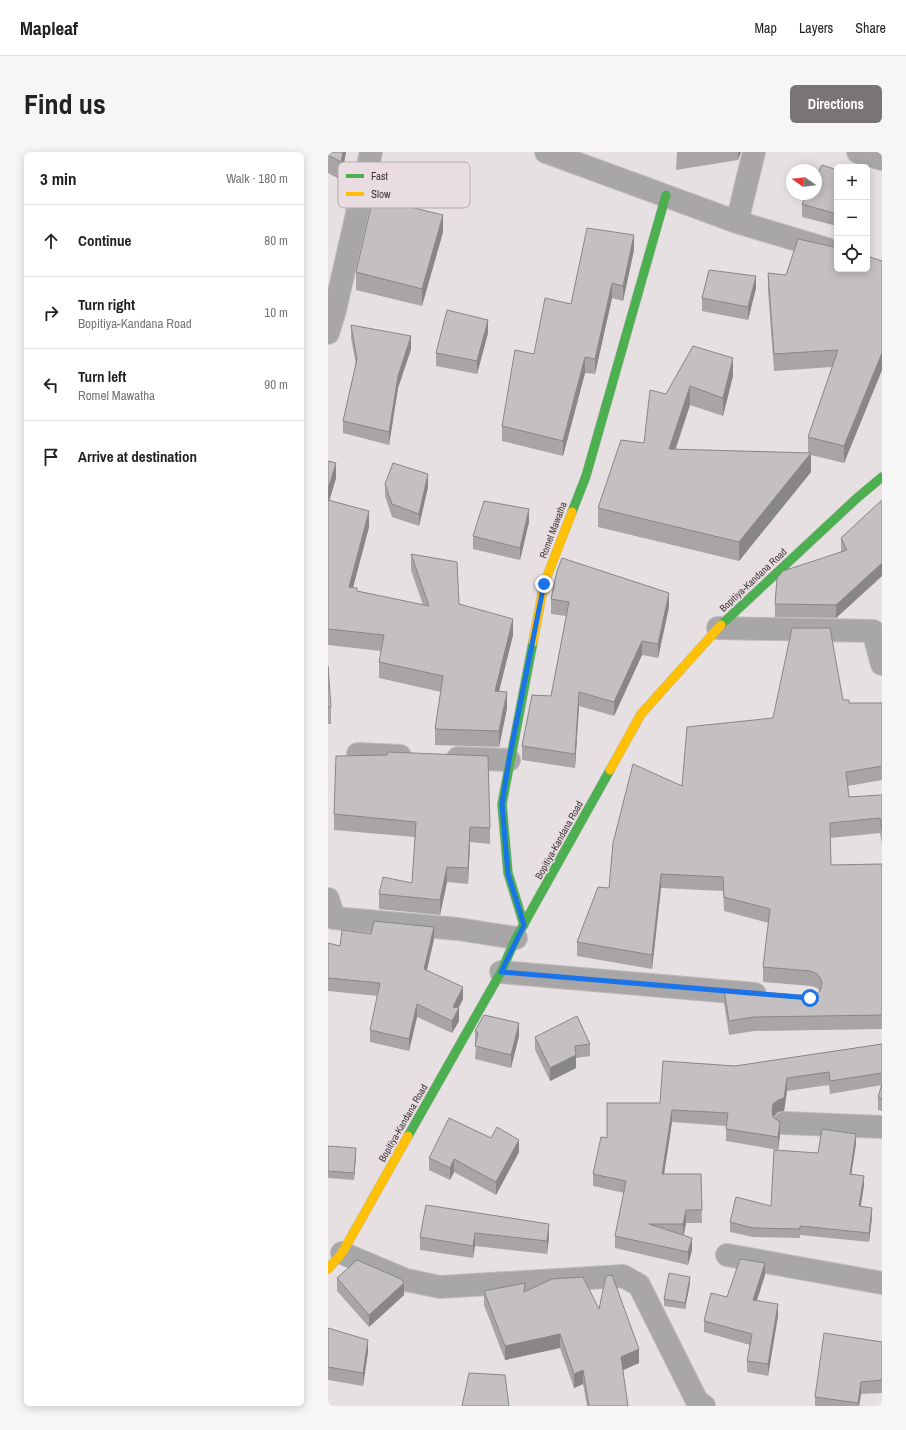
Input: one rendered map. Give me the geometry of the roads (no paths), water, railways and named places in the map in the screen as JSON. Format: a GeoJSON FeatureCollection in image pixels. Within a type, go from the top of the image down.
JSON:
{"type":"FeatureCollection","features":[{"type":"Feature","properties":{"kind":"street"},"geometry":{"type":"LineString","coordinates":[[369,162],[371,152]]}},
{"type":"Feature","properties":{"kind":"street"},"geometry":{"type":"LineString","coordinates":[[546,152],[737,222],[834,251]]}},
{"type":"Feature","properties":{"kind":"street"},"geometry":{"type":"LineString","coordinates":[[737,222],[754,152]]}},
{"type":"Feature","properties":{"kind":"street"},"geometry":{"type":"LineString","coordinates":[[858,152],[882,159]]}},
{"type":"Feature","properties":{"kind":"street","name":"Romel Mawatha"},"geometry":{"type":"LineString","coordinates":[[520,931],[508,874],[502,804],[509,760],[544,584],[586,476],[666,196]]}},
{"type":"Feature","properties":{"kind":"street"},"geometry":{"type":"LineString","coordinates":[[328,333],[332,309],[357,208]]}},
{"type":"Feature","properties":{"kind":"street","name":"Bopitiya-Kandana Road"},"geometry":{"type":"LineString","coordinates":[[335,1261],[501,972],[520,931],[641,714],[718,628],[857,498],[882,477]]}},
{"type":"Feature","properties":{"kind":"street"},"geometry":{"type":"LineString","coordinates":[[718,628],[873,631],[882,664]]}},
{"type":"Feature","properties":{"kind":"street"},"geometry":{"type":"LineString","coordinates":[[358,754],[509,760]]}},
{"type":"Feature","properties":{"kind":"street"},"geometry":{"type":"LineString","coordinates":[[328,899],[334,918],[458,929],[520,931]]}},
{"type":"Feature","properties":{"kind":"street"},"geometry":{"type":"LineString","coordinates":[[501,972],[778,996]]}},
{"type":"Feature","properties":{"kind":"street"},"geometry":{"type":"LineString","coordinates":[[784,1123],[882,1127]]}},
{"type":"Feature","properties":{"kind":"street"},"geometry":{"type":"LineString","coordinates":[[727,1255],[882,1283]]}},
{"type":"Feature","properties":{"kind":"street"},"geometry":{"type":"LineString","coordinates":[[335,1261],[406,1280],[440,1287],[623,1276],[639,1285],[697,1402],[704,1406]]}}]}
